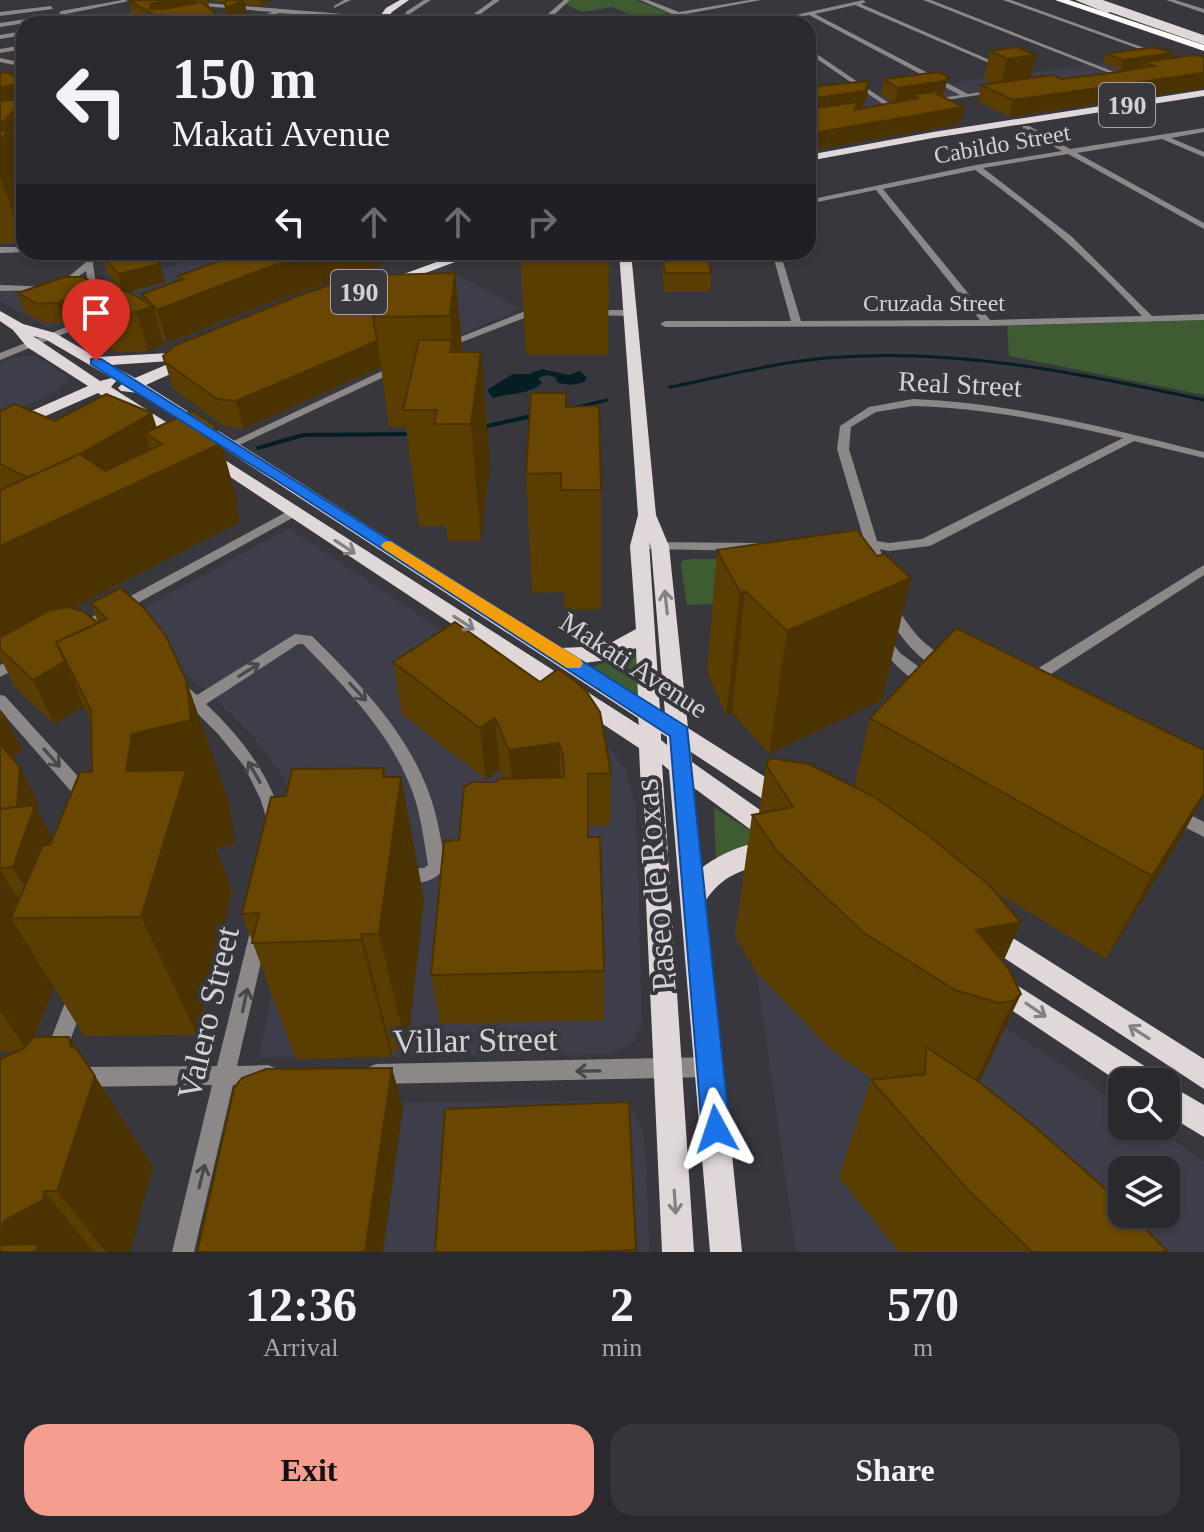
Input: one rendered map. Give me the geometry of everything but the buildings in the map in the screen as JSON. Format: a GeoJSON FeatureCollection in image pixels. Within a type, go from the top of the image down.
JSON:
{"type":"FeatureCollection","features":[{"type":"Feature","properties":{"kind":"highway"},"geometry":{"type":"LineString","coordinates":[[1060,0],[1204,42]]}},
{"type":"Feature","properties":{"kind":"highway"},"geometry":{"type":"LineString","coordinates":[[1071,0],[1204,42]]}},
{"type":"Feature","properties":{"kind":"highway"},"geometry":{"type":"LineString","coordinates":[[1080,0],[1204,42]]}},
{"type":"Feature","properties":{"kind":"highway"},"geometry":{"type":"LineString","coordinates":[[1096,0],[1204,42]]}},
{"type":"Feature","properties":{"kind":"main road"},"geometry":{"type":"LineString","coordinates":[[384,16],[405,0]]}},
{"type":"Feature","properties":{"kind":"main road"},"geometry":{"type":"LineString","coordinates":[[386,16],[416,0]]}},
{"type":"Feature","properties":{"kind":"main road"},"geometry":{"type":"LineString","coordinates":[[1089,0],[1204,42]]}},
{"type":"Feature","properties":{"kind":"main road"},"geometry":{"type":"LineString","coordinates":[[1050,121],[1204,98]]}},
{"type":"Feature","properties":{"kind":"main road","name":"190"},"geometry":{"type":"LineString","coordinates":[[816,157],[1050,121],[1084,123],[1204,98]]}},
{"type":"Feature","properties":{"kind":"main road","name":"190"},"geometry":{"type":"LineString","coordinates":[[816,165],[1026,128],[1050,121]]}},
{"type":"Feature","properties":{"kind":"main road","name":"190"},"geometry":{"type":"LineString","coordinates":[[319,295],[418,260]]}},
{"type":"Feature","properties":{"kind":"main road","name":"190"},"geometry":{"type":"LineString","coordinates":[[305,312],[453,260]]}},
{"type":"Feature","properties":{"kind":"main road","name":"Paseo de Roxas"},"geometry":{"type":"LineString","coordinates":[[626,260],[649,546],[646,631],[649,743],[678,1252]]}},
{"type":"Feature","properties":{"kind":"main road","name":"Makati Avenue"},"geometry":{"type":"LineString","coordinates":[[0,315],[18,327],[32,344],[108,389],[218,467],[682,765],[796,853],[771,852],[743,856],[714,871],[694,896]]}},
{"type":"Feature","properties":{"kind":"main road","name":"Makati Avenue"},"geometry":{"type":"LineString","coordinates":[[18,327],[50,336],[128,380],[804,814]]}},
{"type":"Feature","properties":{"kind":"main road"},"geometry":{"type":"LineString","coordinates":[[0,448],[108,389],[200,350]]}},
{"type":"Feature","properties":{"kind":"main road"},"geometry":{"type":"LineString","coordinates":[[96,361],[175,361]]}},
{"type":"Feature","properties":{"kind":"main road"},"geometry":{"type":"LineString","coordinates":[[163,403],[165,382],[175,361]]}},
{"type":"Feature","properties":{"kind":"main road"},"geometry":{"type":"LineString","coordinates":[[67,411],[78,370]]}},
{"type":"Feature","properties":{"kind":"main road"},"geometry":{"type":"LineString","coordinates":[[107,410],[144,413]]}},
{"type":"Feature","properties":{"kind":"main road"},"geometry":{"type":"LineString","coordinates":[[0,431],[67,411]]}},
{"type":"Feature","properties":{"kind":"main road","name":"Paseo de Roxas"},"geometry":{"type":"LineString","coordinates":[[649,546],[680,733],[726,1252]]}},
{"type":"Feature","properties":{"kind":"main road"},"geometry":{"type":"LineString","coordinates":[[559,654],[608,653],[630,644],[646,631]]}},
{"type":"Feature","properties":{"kind":"main road"},"geometry":{"type":"LineString","coordinates":[[965,919],[1204,1075]]}},
{"type":"Feature","properties":{"kind":"main road"},"geometry":{"type":"LineString","coordinates":[[976,970],[1123,1068]]}},
{"type":"Feature","properties":{"kind":"main road"},"geometry":{"type":"LineString","coordinates":[[1180,1106],[1204,1122]]}},
{"type":"Feature","properties":{"kind":"street"},"geometry":{"type":"LineString","coordinates":[[41,0],[66,16]]}},
{"type":"Feature","properties":{"kind":"street"},"geometry":{"type":"LineString","coordinates":[[52,16],[131,0]]}},
{"type":"Feature","properties":{"kind":"street"},"geometry":{"type":"LineString","coordinates":[[336,7],[348,0]]}},
{"type":"Feature","properties":{"kind":"street"},"geometry":{"type":"LineString","coordinates":[[406,16],[428,0]]}},
{"type":"Feature","properties":{"kind":"street"},"geometry":{"type":"LineString","coordinates":[[475,16],[497,0]]}},
{"type":"Feature","properties":{"kind":"street"},"geometry":{"type":"LineString","coordinates":[[551,16],[567,0]]}},
{"type":"Feature","properties":{"kind":"street"},"geometry":{"type":"LineString","coordinates":[[643,0],[678,14]]}},
{"type":"Feature","properties":{"kind":"street"},"geometry":{"type":"LineString","coordinates":[[719,0],[743,11]]}},
{"type":"Feature","properties":{"kind":"street"},"geometry":{"type":"LineString","coordinates":[[667,16],[758,0]]}},
{"type":"Feature","properties":{"kind":"street"},"geometry":{"type":"LineString","coordinates":[[802,16],[870,0]]}},
{"type":"Feature","properties":{"kind":"street"},"geometry":{"type":"LineString","coordinates":[[926,0],[1121,75],[1100,78]]}},
{"type":"Feature","properties":{"kind":"street"},"geometry":{"type":"LineString","coordinates":[[1006,0],[1173,59]]}},
{"type":"Feature","properties":{"kind":"street"},"geometry":{"type":"LineString","coordinates":[[1169,0],[1204,11]]}},
{"type":"Feature","properties":{"kind":"street"},"geometry":{"type":"LineString","coordinates":[[12,2],[18,12]]}},
{"type":"Feature","properties":{"kind":"street"},"geometry":{"type":"LineString","coordinates":[[183,3],[368,16]]}},
{"type":"Feature","properties":{"kind":"street"},"geometry":{"type":"LineString","coordinates":[[857,4],[1015,72]]}},
{"type":"Feature","properties":{"kind":"street"},"geometry":{"type":"LineString","coordinates":[[322,5],[357,8]]}},
{"type":"Feature","properties":{"kind":"street"},"geometry":{"type":"LineString","coordinates":[[215,14],[234,7]]}},
{"type":"Feature","properties":{"kind":"street"},"geometry":{"type":"LineString","coordinates":[[1,15],[53,8]]}},
{"type":"Feature","properties":{"kind":"street"},"geometry":{"type":"LineString","coordinates":[[265,16],[281,10]]}},
{"type":"Feature","properties":{"kind":"street"},"geometry":{"type":"LineString","coordinates":[[129,16],[161,11]]}},
{"type":"Feature","properties":{"kind":"street"},"geometry":{"type":"LineString","coordinates":[[386,16],[399,11]]}},
{"type":"Feature","properties":{"kind":"street"},"geometry":{"type":"LineString","coordinates":[[811,14],[815,16]]}},
{"type":"Feature","properties":{"kind":"street"},"geometry":{"type":"LineString","coordinates":[[816,17],[966,96]]}},
{"type":"Feature","properties":{"kind":"street"},"geometry":{"type":"LineString","coordinates":[[816,55],[891,107]]}},
{"type":"Feature","properties":{"kind":"street"},"geometry":{"type":"LineString","coordinates":[[919,103],[1008,90]]}},
{"type":"Feature","properties":{"kind":"street"},"geometry":{"type":"LineString","coordinates":[[879,109],[900,106]]}},
{"type":"Feature","properties":{"kind":"street"},"geometry":{"type":"LineString","coordinates":[[1026,128],[1204,226]]}},
{"type":"Feature","properties":{"kind":"street","name":"Cabildo Street"},"geometry":{"type":"LineString","coordinates":[[816,200],[976,167],[1204,130]]}},
{"type":"Feature","properties":{"kind":"street"},"geometry":{"type":"LineString","coordinates":[[1164,136],[1204,155]]}},
{"type":"Feature","properties":{"kind":"street"},"geometry":{"type":"LineString","coordinates":[[976,167],[1012,191],[1082,248],[1150,319]]}},
{"type":"Feature","properties":{"kind":"street"},"geometry":{"type":"LineString","coordinates":[[878,187],[987,323]]}},
{"type":"Feature","properties":{"kind":"street"},"geometry":{"type":"LineString","coordinates":[[60,288],[91,260]]}},
{"type":"Feature","properties":{"kind":"street"},"geometry":{"type":"LineString","coordinates":[[215,260],[226,269]]}},
{"type":"Feature","properties":{"kind":"street"},"geometry":{"type":"LineString","coordinates":[[778,260],[797,324]]}},
{"type":"Feature","properties":{"kind":"street"},"geometry":{"type":"LineString","coordinates":[[89,264],[93,290]]}},
{"type":"Feature","properties":{"kind":"street"},"geometry":{"type":"LineString","coordinates":[[215,273],[239,265]]}},
{"type":"Feature","properties":{"kind":"street"},"geometry":{"type":"LineString","coordinates":[[0,288],[93,290],[113,306],[0,357]]}},
{"type":"Feature","properties":{"kind":"street"},"geometry":{"type":"LineString","coordinates":[[585,313],[631,313]]}},
{"type":"Feature","properties":{"kind":"street"},"geometry":{"type":"LineString","coordinates":[[430,352],[526,314],[553,314]]}},
{"type":"Feature","properties":{"kind":"street","name":"Cruzada Street"},"geometry":{"type":"LineString","coordinates":[[665,324],[987,323],[1204,317]]}},
{"type":"Feature","properties":{"kind":"street"},"geometry":{"type":"LineString","coordinates":[[244,453],[414,360]]}},
{"type":"Feature","properties":{"kind":"street","name":"Real Street"},"geometry":{"type":"LineString","coordinates":[[884,583],[843,449],[846,426],[865,411],[908,402],[1008,409],[1204,455]]}},
{"type":"Feature","properties":{"kind":"street"},"geometry":{"type":"LineString","coordinates":[[851,544],[875,549],[925,543],[1130,439]]}},
{"type":"Feature","properties":{"kind":"street"},"geometry":{"type":"LineString","coordinates":[[70,634],[292,513]]}},
{"type":"Feature","properties":{"kind":"street"},"geometry":{"type":"LineString","coordinates":[[649,546],[770,547]]}},
{"type":"Feature","properties":{"kind":"street"},"geometry":{"type":"LineString","coordinates":[[1019,688],[1204,569]]}},
{"type":"Feature","properties":{"kind":"street"},"geometry":{"type":"LineString","coordinates":[[889,599],[906,636],[922,652],[958,672]]}},
{"type":"Feature","properties":{"kind":"street"},"geometry":{"type":"LineString","coordinates":[[95,621],[107,631]]}},
{"type":"Feature","properties":{"kind":"street"},"geometry":{"type":"LineString","coordinates":[[877,628],[895,657],[918,676],[945,691]]}},
{"type":"Feature","properties":{"kind":"street"},"geometry":{"type":"LineString","coordinates":[[196,703],[295,639],[307,639],[368,703],[404,756],[421,793],[437,866],[425,875],[388,875]]}},
{"type":"Feature","properties":{"kind":"street"},"geometry":{"type":"LineString","coordinates":[[0,672],[34,654]]}},
{"type":"Feature","properties":{"kind":"street"},"geometry":{"type":"LineString","coordinates":[[172,682],[232,738],[252,766],[270,802],[278,838]]}},
{"type":"Feature","properties":{"kind":"street"},"geometry":{"type":"LineString","coordinates":[[0,700],[88,800],[93,810]]}},
{"type":"Feature","properties":{"kind":"street"},"geometry":{"type":"LineString","coordinates":[[1163,808],[1204,830]]}},
{"type":"Feature","properties":{"kind":"street","name":"Valero Street"},"geometry":{"type":"LineString","coordinates":[[183,1252],[261,923]]}},
{"type":"Feature","properties":{"kind":"street"},"geometry":{"type":"LineString","coordinates":[[86,971],[53,1071],[296,1075]]}},
{"type":"Feature","properties":{"kind":"street","name":"Villar Street"},"geometry":{"type":"LineString","coordinates":[[356,1074],[711,1067]]}},
{"type":"Feature","properties":{"kind":"shaded area"},"geometry":{"type":"Polygon","coordinates":[[[1156,55],[1180,64],[816,117],[816,111],[827,101],[1156,55]]]}},
{"type":"Feature","properties":{"kind":"shaded area"},"geometry":{"type":"Polygon","coordinates":[[[193,260],[242,260],[64,325],[45,326],[0,301],[0,292],[5,291],[83,292],[106,284],[102,273],[152,264],[159,270],[193,260]]]}},
{"type":"Feature","properties":{"kind":"shaded area"},"geometry":{"type":"Polygon","coordinates":[[[442,267],[521,309],[415,354],[331,308],[442,267]]]}},
{"type":"Feature","properties":{"kind":"shaded area"},"geometry":{"type":"Polygon","coordinates":[[[33,355],[68,376],[67,381],[58,391],[0,419],[0,363],[33,355]]]}},
{"type":"Feature","properties":{"kind":"shaded area"},"geometry":{"type":"Polygon","coordinates":[[[289,528],[573,717],[598,736],[625,768],[636,807],[642,1023],[634,1042],[613,1054],[259,1058],[296,874],[292,798],[283,777],[252,735],[122,620],[289,528]]]}},
{"type":"Feature","properties":{"kind":"shaded area"},"geometry":{"type":"Polygon","coordinates":[[[794,885],[1108,1097],[1108,1140],[1173,1140],[1204,1161],[1204,1252],[796,1252],[747,905],[794,885]]]}},
{"type":"Feature","properties":{"kind":"shaded area"},"geometry":{"type":"Polygon","coordinates":[[[610,1101],[632,1109],[644,1133],[650,1252],[212,1252],[257,1103],[610,1101]]]}},
{"type":"Feature","properties":{"kind":"green space"},"geometry":{"type":"Polygon","coordinates":[[[571,0],[636,0],[668,13],[633,16],[612,7],[582,12],[566,4],[571,0]]]}},
{"type":"Feature","properties":{"kind":"green space"},"geometry":{"type":"Polygon","coordinates":[[[1204,320],[1204,395],[1009,356],[1007,326],[1204,320]]]}},
{"type":"Feature","properties":{"kind":"green space"},"geometry":{"type":"Polygon","coordinates":[[[826,559],[833,601],[687,605],[681,566],[682,561],[826,559]]]}},
{"type":"Feature","properties":{"kind":"green space"},"geometry":{"type":"Polygon","coordinates":[[[637,652],[639,696],[592,667],[637,652]]]}},
{"type":"Feature","properties":{"kind":"green space"},"geometry":{"type":"Polygon","coordinates":[[[714,807],[778,849],[716,863],[714,807]]]}},
{"type":"Feature","properties":{"kind":"water"},"geometry":{"type":"Polygon","coordinates":[[[542,369],[569,375],[580,371],[587,378],[572,385],[558,383],[555,377],[547,375],[538,378],[542,383],[531,390],[493,398],[487,390],[513,374],[529,374],[542,369]]]}},
{"type":"Feature","properties":{"kind":"waterway"},"geometry":{"type":"LineString","coordinates":[[670,387],[806,360],[921,356],[1063,372],[1204,400]]}},
{"type":"Feature","properties":{"kind":"waterway"},"geometry":{"type":"LineString","coordinates":[[573,408],[607,400]]}},
{"type":"Feature","properties":{"kind":"waterway"},"geometry":{"type":"LineString","coordinates":[[483,427],[536,415]]}},
{"type":"Feature","properties":{"kind":"waterway"},"geometry":{"type":"LineString","coordinates":[[258,448],[303,435],[413,434]]}},
{"type":"Feature","properties":{"kind":"slow traffic"},"geometry":{"type":"LineString","coordinates":[[390,546],[573,663]]}},
{"type":"Feature","properties":{"kind":"route"},"geometry":{"type":"LineString","coordinates":[[96,361],[680,733],[716,1129]]}}]}
